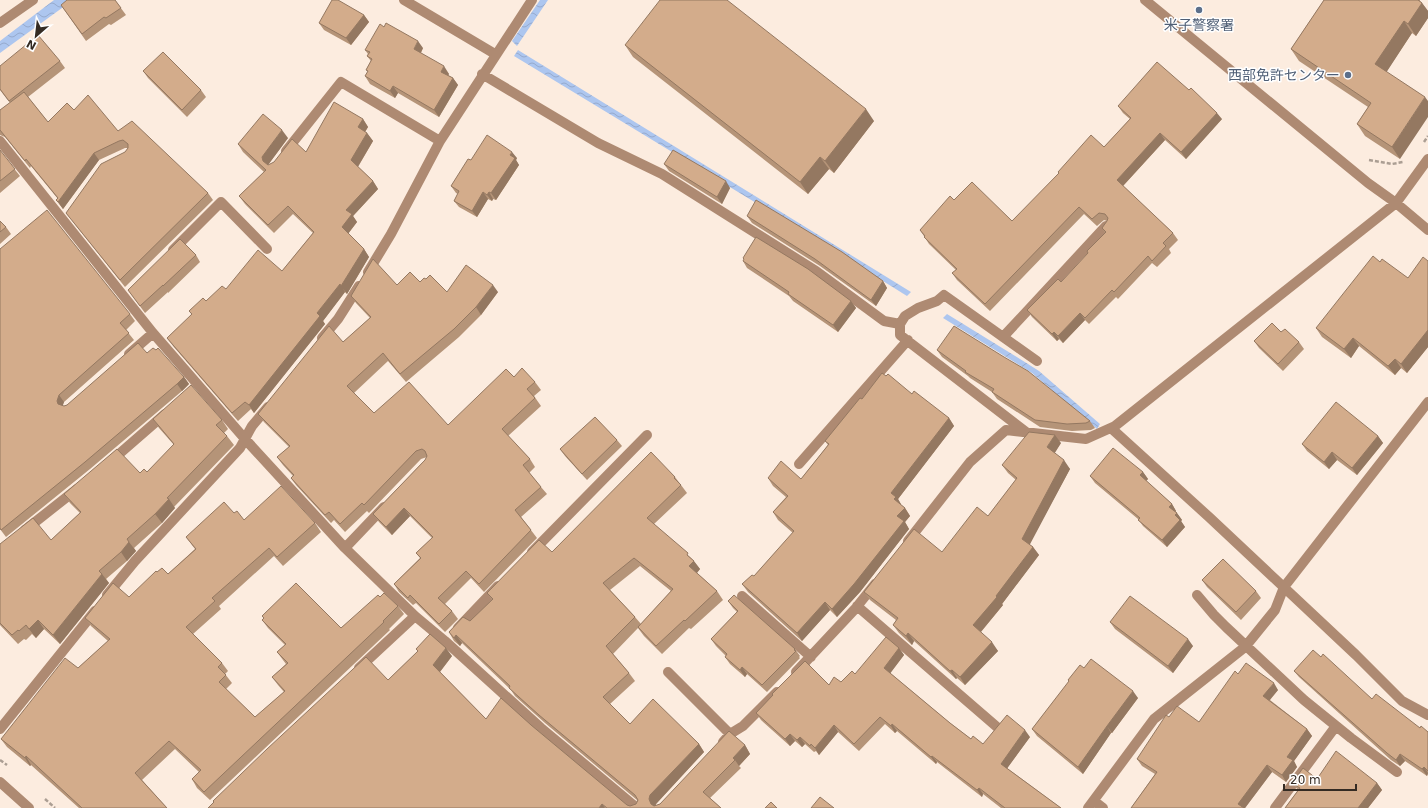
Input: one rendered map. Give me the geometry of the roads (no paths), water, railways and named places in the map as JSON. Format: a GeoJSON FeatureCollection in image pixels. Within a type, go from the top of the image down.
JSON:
{"type":"FeatureCollection","features":[{"type":"Feature","properties":{"kind":"street"},"geometry":{"type":"LineString","coordinates":[[0,23],[33,0]]}},
{"type":"Feature","properties":{"kind":"street"},"geometry":{"type":"LineString","coordinates":[[404,0],[496,54]]}},
{"type":"Feature","properties":{"kind":"street"},"geometry":{"type":"LineString","coordinates":[[315,347],[338,319],[356,292],[390,234],[440,141],[482,74],[532,0]]}},
{"type":"Feature","properties":{"kind":"street"},"geometry":{"type":"LineString","coordinates":[[1145,0],[1428,230]]}},
{"type":"Feature","properties":{"kind":"street"},"geometry":{"type":"LineString","coordinates":[[482,74],[598,143],[662,174],[816,272],[884,321],[900,324]]}},
{"type":"Feature","properties":{"kind":"street"},"geometry":{"type":"LineString","coordinates":[[279,160],[341,82],[440,141]]}},
{"type":"Feature","properties":{"kind":"street"},"geometry":{"type":"LineString","coordinates":[[0,141],[49,210],[65,217],[127,294],[153,333],[195,387],[246,439],[345,548],[415,616],[542,728],[637,808]]}},
{"type":"Feature","properties":{"kind":"street"},"geometry":{"type":"LineString","coordinates":[[901,550],[970,462],[1006,430],[1086,439],[1111,428],[1396,203],[1428,159]]}},
{"type":"Feature","properties":{"kind":"street"},"geometry":{"type":"LineString","coordinates":[[167,256],[221,202],[267,249]]}},
{"type":"Feature","properties":{"kind":"street"},"geometry":{"type":"LineString","coordinates":[[1003,337],[1106,226]]}},
{"type":"Feature","properties":{"kind":"street"},"geometry":{"type":"LineString","coordinates":[[1026,432],[900,335],[900,324],[905,316],[918,308],[937,301],[944,295],[1037,361]]}},
{"type":"Feature","properties":{"kind":"street"},"geometry":{"type":"LineString","coordinates":[[119,363],[153,333]]}},
{"type":"Feature","properties":{"kind":"street"},"geometry":{"type":"LineString","coordinates":[[799,464],[908,340]]}},
{"type":"Feature","properties":{"kind":"street"},"geometry":{"type":"LineString","coordinates":[[0,730],[135,561],[240,448],[252,426],[272,402]]}},
{"type":"Feature","properties":{"kind":"street"},"geometry":{"type":"LineString","coordinates":[[1103,808],[1091,804],[1154,719],[1246,645],[1275,610],[1284,587],[1428,402]]}},
{"type":"Feature","properties":{"kind":"street"},"geometry":{"type":"LineString","coordinates":[[101,469],[175,405]]}},
{"type":"Feature","properties":{"kind":"street"},"geometry":{"type":"LineString","coordinates":[[1111,428],[1284,587],[1402,701],[1428,715]]}},
{"type":"Feature","properties":{"kind":"street"},"geometry":{"type":"LineString","coordinates":[[526,557],[647,435]]}},
{"type":"Feature","properties":{"kind":"street"},"geometry":{"type":"LineString","coordinates":[[16,537],[82,484]]}},
{"type":"Feature","properties":{"kind":"street"},"geometry":{"type":"LineString","coordinates":[[345,548],[388,502]]}},
{"type":"Feature","properties":{"kind":"street"},"geometry":{"type":"LineString","coordinates":[[714,751],[730,734],[743,726],[811,657],[857,606],[882,575]]}},
{"type":"Feature","properties":{"kind":"street"},"geometry":{"type":"LineString","coordinates":[[445,641],[505,580]]}},
{"type":"Feature","properties":{"kind":"street"},"geometry":{"type":"LineString","coordinates":[[1197,595],[1214,615],[1304,700],[1397,772]]}},
{"type":"Feature","properties":{"kind":"street"},"geometry":{"type":"LineString","coordinates":[[742,596],[811,657]]}},
{"type":"Feature","properties":{"kind":"street"},"geometry":{"type":"LineString","coordinates":[[857,606],[997,727]]}},
{"type":"Feature","properties":{"kind":"street"},"geometry":{"type":"LineString","coordinates":[[353,674],[415,616]]}},
{"type":"Feature","properties":{"kind":"street"},"geometry":{"type":"LineString","coordinates":[[668,672],[730,734]]}},
{"type":"Feature","properties":{"kind":"street"},"geometry":{"type":"LineString","coordinates":[[1274,808],[1336,726]]}},
{"type":"Feature","properties":{"kind":"street"},"geometry":{"type":"LineString","coordinates":[[0,782],[29,808]]}},
{"type":"Feature","properties":{"kind":"water"},"geometry":{"type":"Polygon","coordinates":[[[54,0],[73,0],[0,53],[0,41],[54,0]]]}},
{"type":"Feature","properties":{"kind":"water"},"geometry":{"type":"Polygon","coordinates":[[[540,0],[548,0],[517,46],[512,41],[540,0]]]}},
{"type":"Feature","properties":{"kind":"water"},"geometry":{"type":"Polygon","coordinates":[[[518,50],[911,292],[907,296],[514,56],[518,50]]]}},
{"type":"Feature","properties":{"kind":"water"},"geometry":{"type":"Polygon","coordinates":[[[947,314],[1039,371],[1100,424],[1097,429],[1032,373],[943,318],[947,314]]]}},
{"type":"Feature","properties":{"kind":"place","name":"米子警察署"},"geometry":{"type":"Point","coordinates":[1199,10]}},
{"type":"Feature","properties":{"kind":"place","name":"西部免許センター"},"geometry":{"type":"Point","coordinates":[1348,75]}}]}
